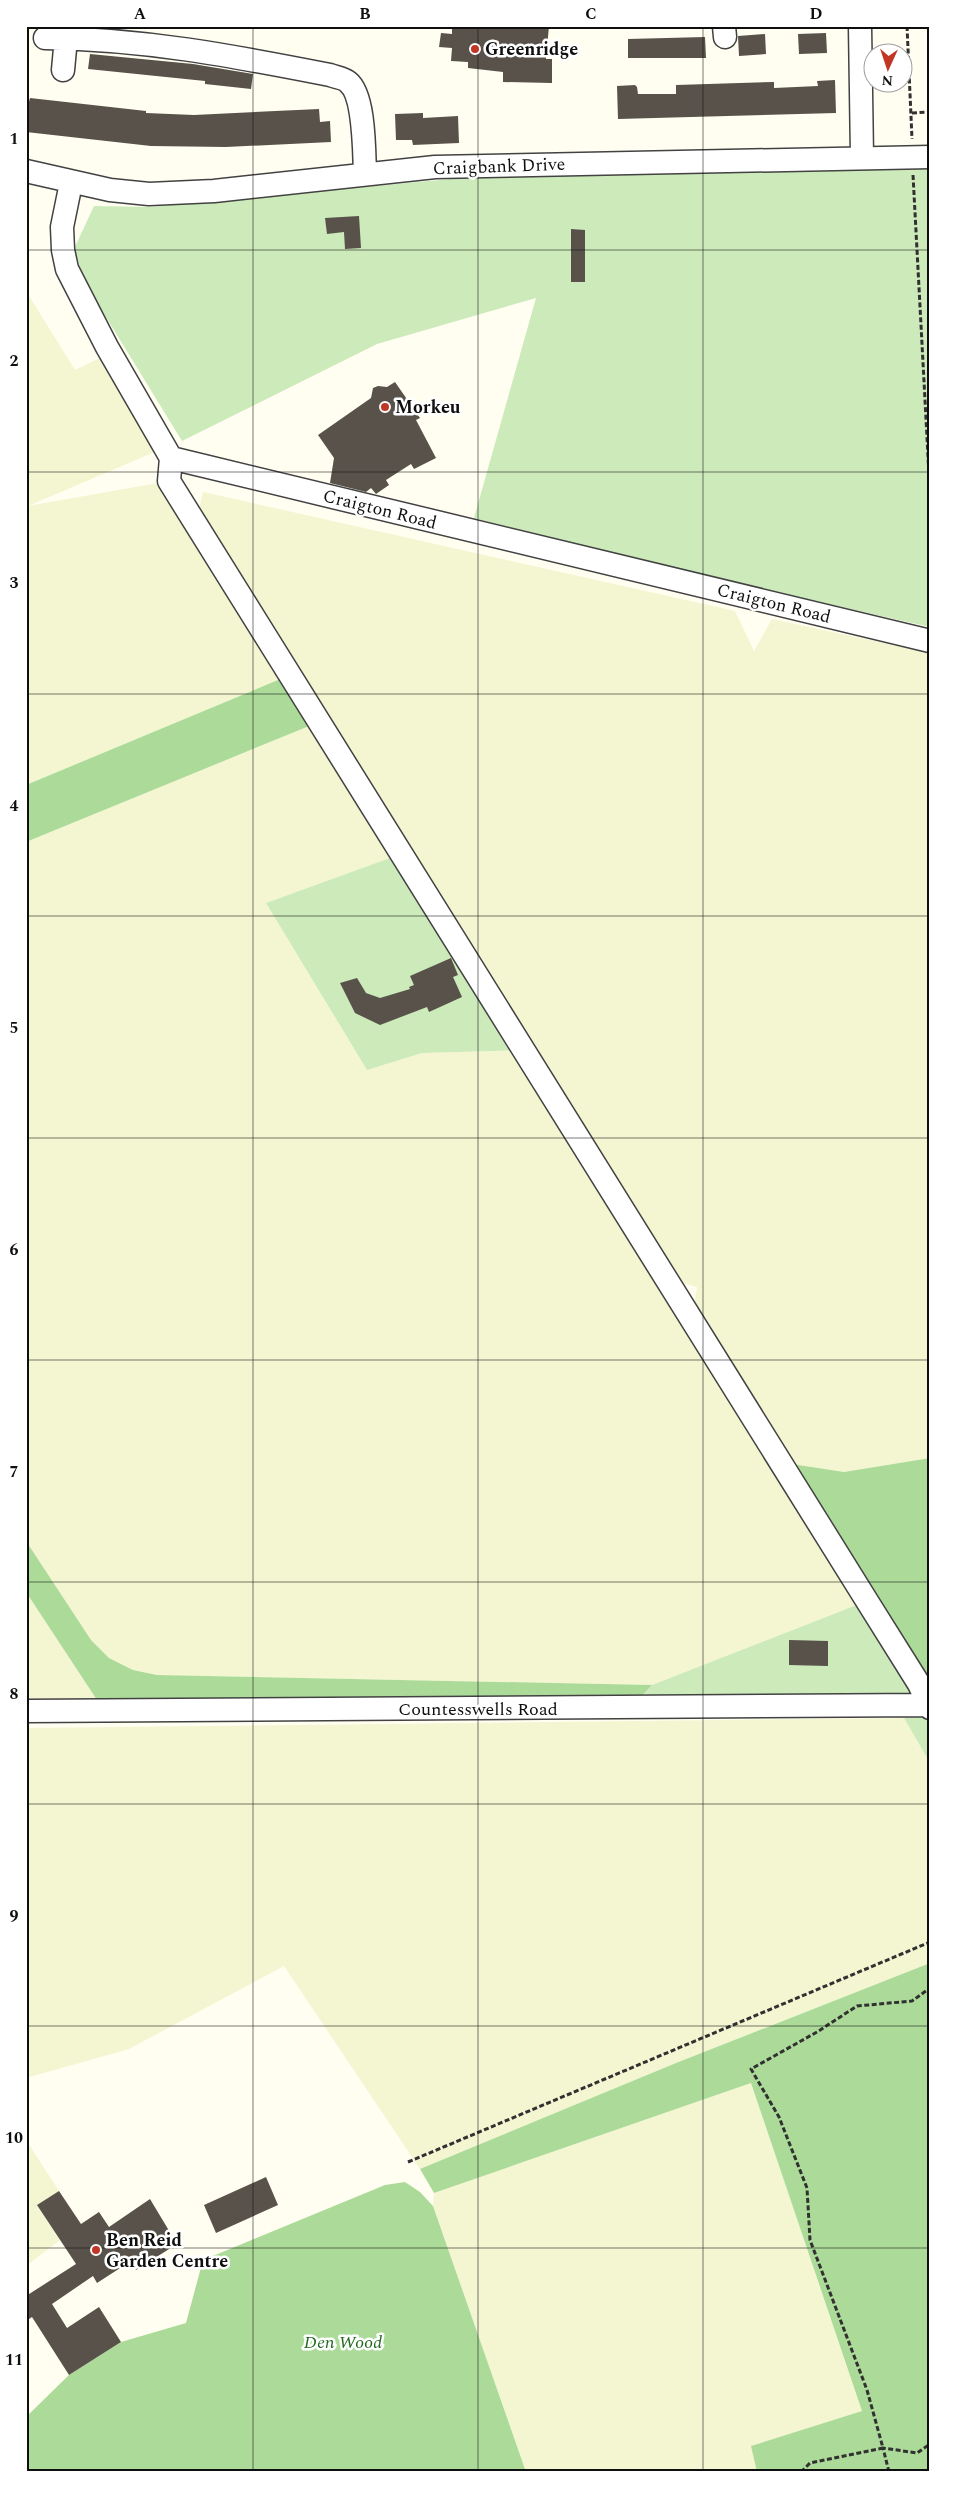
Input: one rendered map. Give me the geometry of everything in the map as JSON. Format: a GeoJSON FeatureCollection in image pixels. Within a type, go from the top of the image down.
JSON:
{"type":"FeatureCollection","features":[{"type":"Feature","properties":{"kind":"street"},"geometry":{"type":"LineString","coordinates":[[860,26],[862,157]]}},
{"type":"Feature","properties":{"kind":"street"},"geometry":{"type":"LineString","coordinates":[[63,70],[56,38],[163,44],[321,73],[348,81],[357,92],[365,174]]}},
{"type":"Feature","properties":{"kind":"street","name":"Craigbank Drive"},"geometry":{"type":"LineString","coordinates":[[71,183],[149,194],[214,191],[435,167],[921,157]]}},
{"type":"Feature","properties":{"kind":"street"},"geometry":{"type":"LineString","coordinates":[[26,171],[71,183],[62,227],[63,250],[67,269],[108,347],[171,458],[169,481],[919,1684],[929,1706]]}},
{"type":"Feature","properties":{"kind":"street","name":"Craigton Road"},"geometry":{"type":"LineString","coordinates":[[171,458],[930,641]]}},
{"type":"Feature","properties":{"kind":"street","name":"Countesswells Road"},"geometry":{"type":"LineString","coordinates":[[26,1711],[929,1706]]}},
{"type":"Feature","properties":{"kind":"path"},"geometry":{"type":"LineString","coordinates":[[908,26],[912,113],[921,157],[930,494]]}},
{"type":"Feature","properties":{"kind":"path"},"geometry":{"type":"LineString","coordinates":[[912,113],[930,112]]}},
{"type":"Feature","properties":{"kind":"path"},"geometry":{"type":"LineString","coordinates":[[408,2162],[930,1942]]}},
{"type":"Feature","properties":{"kind":"path"},"geometry":{"type":"LineString","coordinates":[[889,2472],[867,2390],[810,2240],[808,2188],[779,2117],[751,2069],[817,2032],[858,2006],[912,2001],[930,1988]]}},
{"type":"Feature","properties":{"kind":"path"},"geometry":{"type":"LineString","coordinates":[[801,2472],[810,2463],[883,2448],[917,2453],[930,2444]]}},
{"type":"Feature","properties":{"kind":"green space"},"geometry":{"type":"Polygon","coordinates":[[[930,157],[930,627],[617,556],[474,518],[536,298],[377,344],[182,441],[90,291],[73,251],[94,206],[150,207],[450,179],[930,157]]]}},
{"type":"Feature","properties":{"kind":"green space"},"geometry":{"type":"Polygon","coordinates":[[[26,291],[75,370],[102,357],[157,451],[28,506],[169,481],[290,675],[26,785],[26,291]]]}},
{"type":"Feature","properties":{"kind":"green space"},"geometry":{"type":"Polygon","coordinates":[[[203,492],[735,611],[754,651],[772,619],[930,653],[930,1458],[844,1472],[792,1464],[694,1308],[697,1287],[676,1281],[198,514],[203,492]]]}},
{"type":"Feature","properties":{"kind":"green space"},"geometry":{"type":"Polygon","coordinates":[[[290,675],[319,722],[26,842],[26,785],[290,675]]]}},
{"type":"Feature","properties":{"kind":"green space"},"geometry":{"type":"Polygon","coordinates":[[[319,722],[401,854],[266,903],[367,1070],[422,1053],[523,1050],[867,1601],[652,1685],[157,1675],[133,1670],[109,1658],[91,1640],[26,1541],[26,842],[319,722]]]}},
{"type":"Feature","properties":{"kind":"green space"},"geometry":{"type":"Polygon","coordinates":[[[401,854],[523,1050],[422,1053],[367,1070],[266,903],[401,854]]]}},
{"type":"Feature","properties":{"kind":"green space"},"geometry":{"type":"Polygon","coordinates":[[[930,1458],[930,1705],[792,1464],[844,1472],[930,1458]]]}},
{"type":"Feature","properties":{"kind":"green space"},"geometry":{"type":"Polygon","coordinates":[[[26,1541],[91,1640],[109,1658],[133,1670],[157,1675],[652,1685],[631,1708],[97,1700],[26,1592],[26,1541]]]}},
{"type":"Feature","properties":{"kind":"green space"},"geometry":{"type":"Polygon","coordinates":[[[26,1592],[97,1700],[26,1701],[26,1592]]]}},
{"type":"Feature","properties":{"kind":"green space"},"geometry":{"type":"Polygon","coordinates":[[[867,1601],[928,1705],[632,1708],[652,1685],[867,1601]]]}},
{"type":"Feature","properties":{"kind":"green space"},"geometry":{"type":"Polygon","coordinates":[[[928,1716],[930,1720],[930,1763],[904,1718],[928,1716]]]}},
{"type":"Feature","properties":{"kind":"green space"},"geometry":{"type":"Polygon","coordinates":[[[904,1718],[930,1763],[930,1963],[676,2063],[420,2169],[284,1966],[129,2049],[26,2078],[26,1728],[904,1718]]]}},
{"type":"Feature","properties":{"kind":"green space"},"geometry":{"type":"Polygon","coordinates":[[[930,1963],[930,2472],[757,2472],[751,2446],[862,2411],[751,2083],[434,2193],[420,2169],[676,2063],[930,1963]]]}},
{"type":"Feature","properties":{"kind":"green space"},"geometry":{"type":"Polygon","coordinates":[[[751,2083],[862,2411],[752,2446],[757,2472],[526,2472],[433,2206],[434,2193],[751,2083]]]}},
{"type":"Feature","properties":{"kind":"green space"},"geometry":{"type":"Polygon","coordinates":[[[26,2140],[59,2191],[37,2205],[60,2240],[26,2266],[26,2140]]]}},
{"type":"Feature","properties":{"kind":"green space","name":"Den Wood"},"geometry":{"type":"Polygon","coordinates":[[[405,2182],[420,2192],[433,2206],[526,2472],[26,2472],[26,2417],[69,2375],[121,2342],[186,2323],[203,2260],[385,2185],[405,2182]]]}},
{"type":"Feature","properties":{"kind":"building"},"geometry":{"type":"Polygon","coordinates":[[[452,26],[549,26],[546,59],[552,59],[552,83],[503,82],[503,72],[468,68],[468,62],[451,61],[452,48],[439,47],[441,33],[452,34],[452,26]]]}},
{"type":"Feature","properties":{"kind":"building"},"geometry":{"type":"Polygon","coordinates":[[[826,33],[827,53],[799,54],[798,34],[826,33]]]}},
{"type":"Feature","properties":{"kind":"building"},"geometry":{"type":"Polygon","coordinates":[[[765,34],[766,54],[739,56],[738,36],[765,34]]]}},
{"type":"Feature","properties":{"kind":"building"},"geometry":{"type":"Polygon","coordinates":[[[705,37],[706,58],[628,58],[628,39],[705,37]]]}},
{"type":"Feature","properties":{"kind":"building"},"geometry":{"type":"Polygon","coordinates":[[[90,54],[193,64],[253,74],[251,89],[205,84],[205,81],[88,69],[90,54]]]}},
{"type":"Feature","properties":{"kind":"building"},"geometry":{"type":"Polygon","coordinates":[[[835,80],[836,113],[618,119],[617,86],[635,85],[638,94],[676,94],[676,85],[774,82],[774,88],[818,86],[817,81],[835,80]]]}},
{"type":"Feature","properties":{"kind":"building"},"geometry":{"type":"Polygon","coordinates":[[[30,98],[146,111],[146,113],[194,115],[319,109],[320,122],[330,121],[331,142],[226,147],[151,146],[26,132],[26,112],[30,98]]]}},
{"type":"Feature","properties":{"kind":"building"},"geometry":{"type":"Polygon","coordinates":[[[423,113],[423,118],[458,116],[459,143],[413,145],[412,140],[396,140],[395,114],[423,113]]]}},
{"type":"Feature","properties":{"kind":"building"},"geometry":{"type":"Polygon","coordinates":[[[359,216],[361,248],[345,249],[344,232],[327,234],[325,218],[359,216]]]}},
{"type":"Feature","properties":{"kind":"building"},"geometry":{"type":"Polygon","coordinates":[[[571,229],[585,230],[585,282],[571,282],[571,229]]]}},
{"type":"Feature","properties":{"kind":"building"},"geometry":{"type":"Polygon","coordinates":[[[395,382],[420,418],[416,420],[436,458],[414,469],[411,464],[386,480],[389,485],[376,494],[371,488],[366,492],[330,483],[334,458],[318,435],[371,398],[373,388],[378,386],[387,387],[395,382]]]}},
{"type":"Feature","properties":{"kind":"building"},"geometry":{"type":"Polygon","coordinates":[[[451,958],[458,975],[453,977],[462,997],[429,1012],[427,1007],[380,1025],[355,1013],[340,983],[357,978],[366,993],[380,998],[410,989],[409,987],[414,985],[410,976],[451,958]]]}},
{"type":"Feature","properties":{"kind":"building"},"geometry":{"type":"Polygon","coordinates":[[[789,1640],[828,1641],[828,1666],[789,1665],[789,1640]]]}},
{"type":"Feature","properties":{"kind":"building"},"geometry":{"type":"Polygon","coordinates":[[[266,2177],[278,2205],[216,2233],[204,2205],[266,2177]]]}},
{"type":"Feature","properties":{"kind":"building"},"geometry":{"type":"Polygon","coordinates":[[[59,2191],[81,2224],[99,2212],[109,2227],[150,2199],[177,2244],[136,2270],[131,2261],[97,2283],[93,2276],[52,2304],[67,2328],[99,2307],[121,2342],[69,2375],[32,2317],[26,2321],[26,2296],[76,2264],[37,2205],[59,2191]]]}},
{"type":"Feature","properties":{"kind":"place","name":"Greenridge"},"geometry":{"type":"Point","coordinates":[475,49]}},
{"type":"Feature","properties":{"kind":"place","name":"Morkeu"},"geometry":{"type":"Point","coordinates":[385,407]}},
{"type":"Feature","properties":{"kind":"place","name":"Ben Reid Garden Centre"},"geometry":{"type":"Point","coordinates":[96,2250]}}]}
